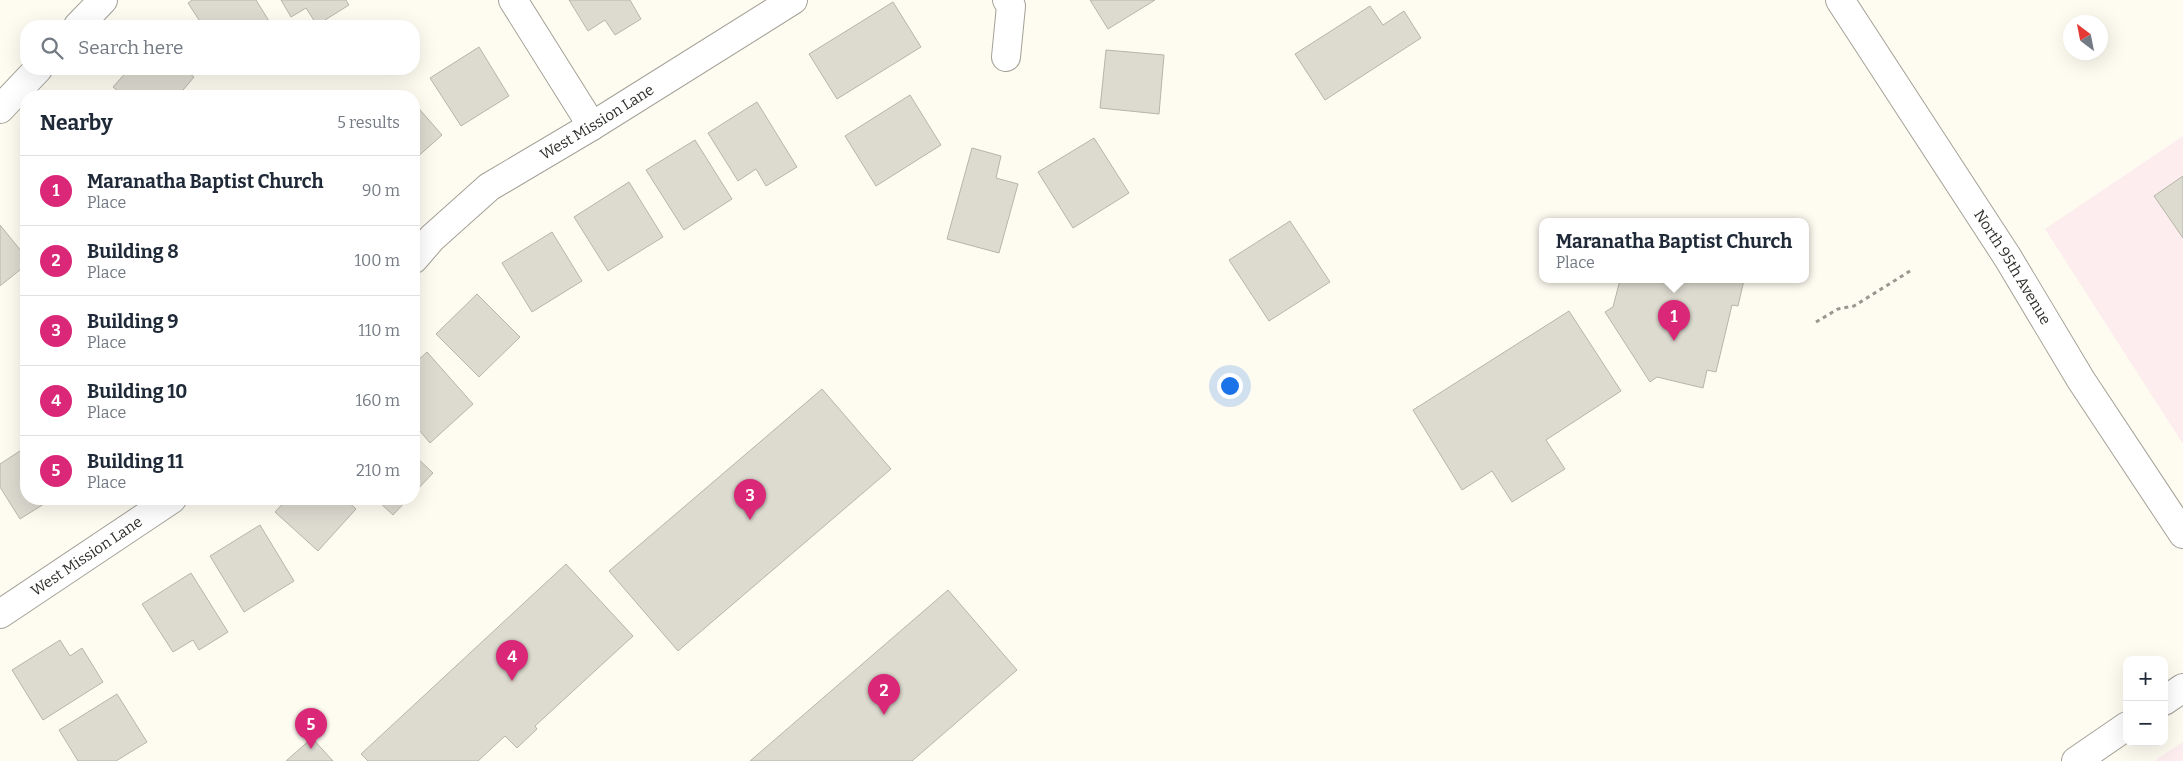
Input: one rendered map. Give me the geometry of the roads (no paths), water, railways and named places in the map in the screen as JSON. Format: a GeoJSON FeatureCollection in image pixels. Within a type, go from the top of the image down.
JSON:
{"type":"FeatureCollection","features":[{"type":"Feature","properties":{"kind":"street"},"geometry":{"type":"LineString","coordinates":[[84,20],[103,0]]}},
{"type":"Feature","properties":{"kind":"street"},"geometry":{"type":"LineString","coordinates":[[513,0],[592,126]]}},
{"type":"Feature","properties":{"kind":"street","name":"West Mission Lane"},"geometry":{"type":"LineString","coordinates":[[420,253],[432,238],[489,187],[592,126],[793,0]]}},
{"type":"Feature","properties":{"kind":"street"},"geometry":{"type":"LineString","coordinates":[[1006,57],[1011,6],[1007,0]]}},
{"type":"Feature","properties":{"kind":"street","name":"North 95th Avenue"},"geometry":{"type":"LineString","coordinates":[[1840,0],[2008,258],[2081,380],[2183,534]]}},
{"type":"Feature","properties":{"kind":"street"},"geometry":{"type":"LineString","coordinates":[[0,109],[32,75]]}},
{"type":"Feature","properties":{"kind":"street","name":"West Mission Lane"},"geometry":{"type":"LineString","coordinates":[[0,614],[163,505]]}},
{"type":"Feature","properties":{"kind":"street"},"geometry":{"type":"LineString","coordinates":[[2168,698],[2183,688]]}},
{"type":"Feature","properties":{"kind":"street"},"geometry":{"type":"LineString","coordinates":[[2076,761],[2123,729]]}},
{"type":"Feature","properties":{"kind":"place","name":"Maranatha Baptist Church"},"geometry":{"type":"Point","coordinates":[1674,341]}},
{"type":"Feature","properties":{"kind":"place","name":"Building 9"},"geometry":{"type":"Point","coordinates":[750,520]}},
{"type":"Feature","properties":{"kind":"place","name":"Building 10"},"geometry":{"type":"Point","coordinates":[512,681]}},
{"type":"Feature","properties":{"kind":"place","name":"Building 8"},"geometry":{"type":"Point","coordinates":[884,715]}},
{"type":"Feature","properties":{"kind":"place","name":"Building 11"},"geometry":{"type":"Point","coordinates":[311,749]}}]}
